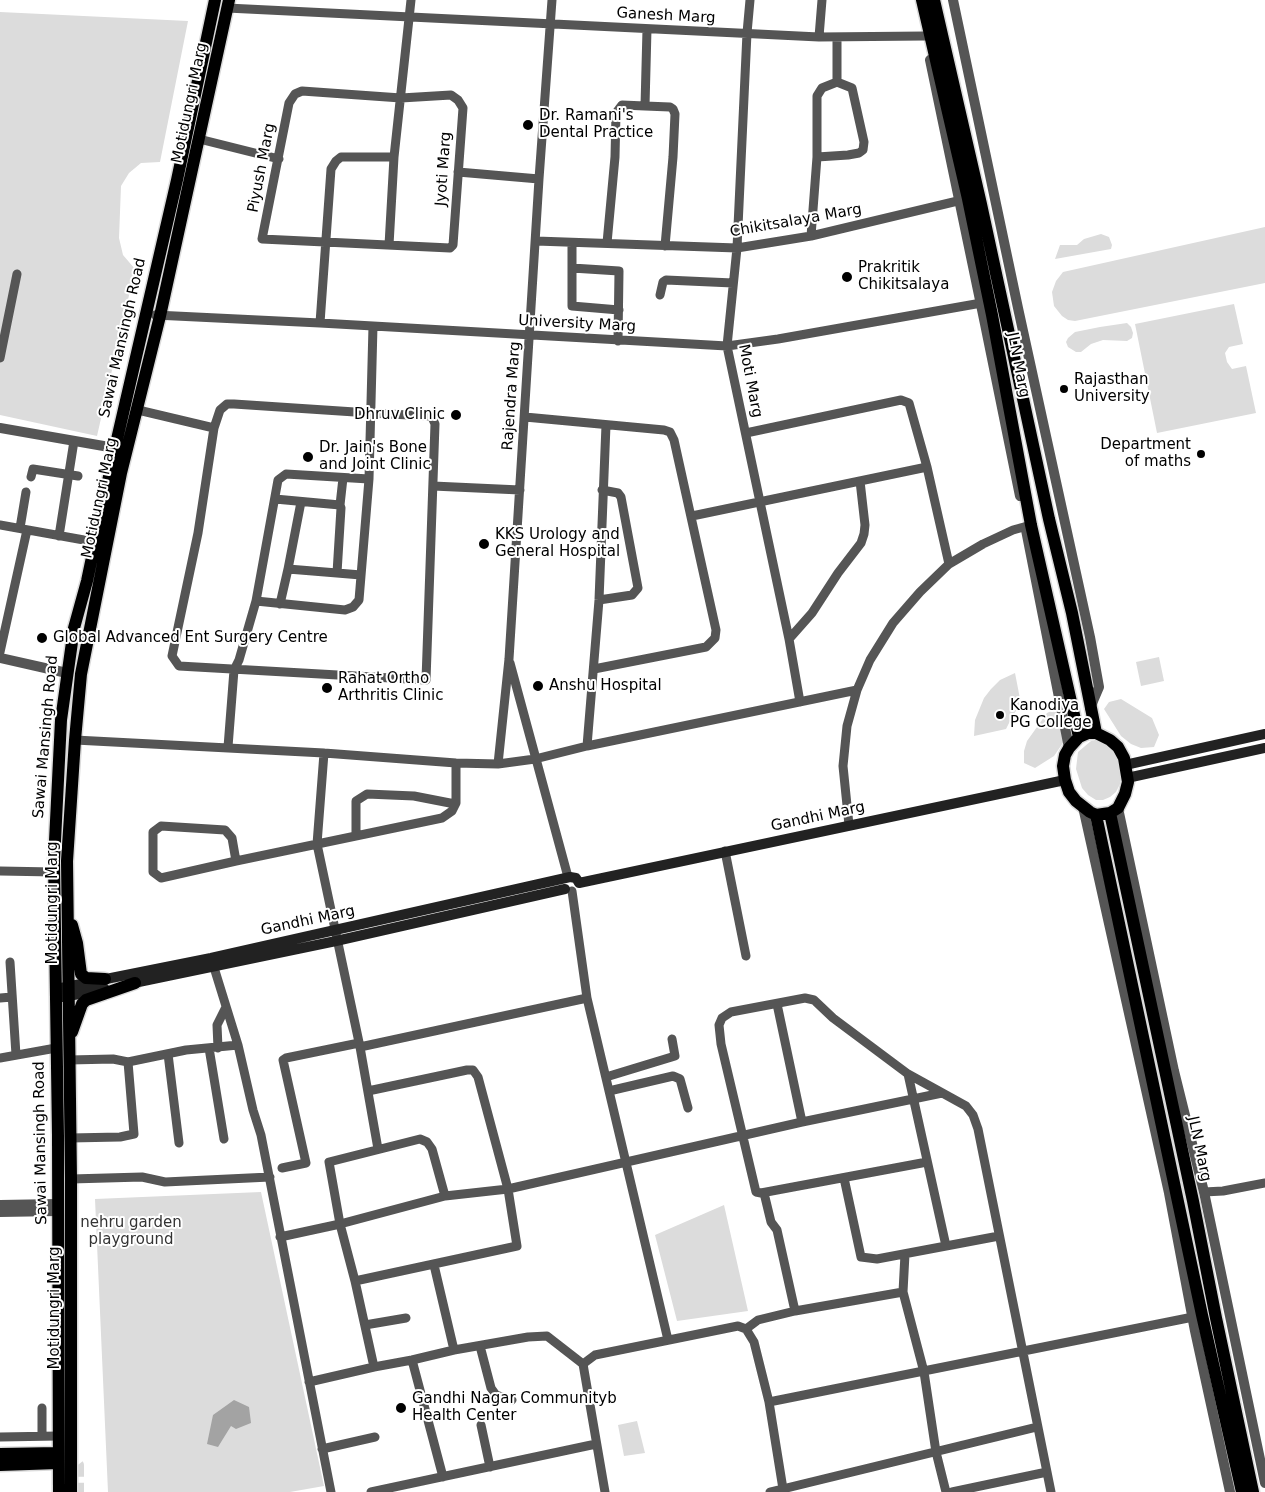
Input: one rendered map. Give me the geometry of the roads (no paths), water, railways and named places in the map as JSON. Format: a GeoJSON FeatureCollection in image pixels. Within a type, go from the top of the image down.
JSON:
{"type":"FeatureCollection","features":[{"type":"Feature","properties":{"kind":"main road","name":"Sawai Mansingh Road"},"geometry":{"type":"LineString","coordinates":[[59,1492],[54,872],[58,766],[67,673],[74,628],[87,581],[215,0]]}},
{"type":"Feature","properties":{"kind":"main road"},"geometry":{"type":"LineString","coordinates":[[916,0],[927,37]]}},
{"type":"Feature","properties":{"kind":"main road","name":"JLN Marg"},"geometry":{"type":"LineString","coordinates":[[922,0],[927,37],[985,302],[1028,526],[1079,737]]}},
{"type":"Feature","properties":{"kind":"main road","name":"JLN Marg"},"geometry":{"type":"LineString","coordinates":[[934,0],[1002,299],[1047,510],[1072,613],[1096,733]]}},
{"type":"Feature","properties":{"kind":"main road","name":"Motidungri Marg"},"geometry":{"type":"LineString","coordinates":[[71,1492],[71,1178],[67,861],[81,674],[121,473],[160,316],[228,4]]}},
{"type":"Feature","properties":{"kind":"main road"},"geometry":{"type":"LineString","coordinates":[[1088,733],[1096,733],[1110,740],[1118,747],[1126,772],[1125,794],[1114,810],[1096,815],[1083,807],[1069,792],[1063,766],[1065,755],[1079,737],[1088,733]]}},
{"type":"Feature","properties":{"kind":"main road"},"geometry":{"type":"LineString","coordinates":[[1126,772],[1265,734]]}},
{"type":"Feature","properties":{"kind":"main road"},"geometry":{"type":"LineString","coordinates":[[1126,772],[1265,748]]}},
{"type":"Feature","properties":{"kind":"main road","name":"Gandhi Marg"},"geometry":{"type":"LineString","coordinates":[[568,884],[576,890],[578,883],[1065,780]]}},
{"type":"Feature","properties":{"kind":"main road","name":"JLN Marg"},"geometry":{"type":"LineString","coordinates":[[1114,810],[1218,1328],[1254,1492]]}},
{"type":"Feature","properties":{"kind":"main road","name":"JLN Marg"},"geometry":{"type":"LineString","coordinates":[[1096,815],[1197,1316],[1242,1492]]}},
{"type":"Feature","properties":{"kind":"main road"},"geometry":{"type":"LineString","coordinates":[[56,994],[104,979],[212,962],[568,884]]}},
{"type":"Feature","properties":{"kind":"main road"},"geometry":{"type":"LineString","coordinates":[[67,917],[73,927],[77,943],[81,974],[86,978],[104,979]]}},
{"type":"Feature","properties":{"kind":"main road"},"geometry":{"type":"LineString","coordinates":[[69,1040],[82,1004],[86,1000],[135,983],[212,962]]}},
{"type":"Feature","properties":{"kind":"main road"},"geometry":{"type":"LineString","coordinates":[[69,991],[135,983]]}},
{"type":"Feature","properties":{"kind":"main road"},"geometry":{"type":"LineString","coordinates":[[0,1454],[58,1458]]}},
{"type":"Feature","properties":{"kind":"main road"},"geometry":{"type":"LineString","coordinates":[[0,1465],[58,1458]]}},
{"type":"Feature","properties":{"kind":"street"},"geometry":{"type":"LineString","coordinates":[[326,242],[389,244],[394,157],[411,0]]}},
{"type":"Feature","properties":{"kind":"street","name":"Rajendra Marg"},"geometry":{"type":"LineString","coordinates":[[498,764],[509,659],[552,0]]}},
{"type":"Feature","properties":{"kind":"street","name":"Moti Marg"},"geometry":{"type":"LineString","coordinates":[[750,0],[737,248],[727,346],[789,639],[800,702]]}},
{"type":"Feature","properties":{"kind":"street"},"geometry":{"type":"LineString","coordinates":[[819,37],[822,0]]}},
{"type":"Feature","properties":{"kind":"street"},"geometry":{"type":"LineString","coordinates":[[954,0],[1018,308],[1090,637],[1099,687],[1090,708]]}},
{"type":"Feature","properties":{"kind":"street","name":"Ganesh Marg"},"geometry":{"type":"LineString","coordinates":[[228,4],[410,17],[836,38],[927,37]]}},
{"type":"Feature","properties":{"kind":"street"},"geometry":{"type":"LineString","coordinates":[[645,106],[646,29]]}},
{"type":"Feature","properties":{"kind":"street"},"geometry":{"type":"LineString","coordinates":[[836,38],[837,82]]}},
{"type":"Feature","properties":{"kind":"street"},"geometry":{"type":"LineString","coordinates":[[811,236],[817,157],[817,96],[822,88],[837,82],[852,88],[864,142],[863,150],[848,155],[817,157]]}},
{"type":"Feature","properties":{"kind":"street","name":"Piyush Marg"},"geometry":{"type":"LineString","coordinates":[[326,242],[262,239],[289,103],[295,94],[302,92],[401,98]]}},
{"type":"Feature","properties":{"kind":"street","name":"Jyoti Marg"},"geometry":{"type":"LineString","coordinates":[[389,244],[450,248],[453,245],[462,108],[458,100],[451,95],[401,98]]}},
{"type":"Feature","properties":{"kind":"street"},"geometry":{"type":"LineString","coordinates":[[607,243],[616,113],[622,105],[670,107],[675,114],[665,246]]}},
{"type":"Feature","properties":{"kind":"street"},"geometry":{"type":"LineString","coordinates":[[199,139],[279,159]]}},
{"type":"Feature","properties":{"kind":"street"},"geometry":{"type":"LineString","coordinates":[[320,322],[331,169],[341,157],[394,157]]}},
{"type":"Feature","properties":{"kind":"street"},"geometry":{"type":"LineString","coordinates":[[458,172],[539,179]]}},
{"type":"Feature","properties":{"kind":"street","name":"Chikitsalaya Marg"},"geometry":{"type":"LineString","coordinates":[[536,241],[737,248],[811,236],[963,200]]}},
{"type":"Feature","properties":{"kind":"street"},"geometry":{"type":"LineString","coordinates":[[572,243],[572,306],[619,310]]}},
{"type":"Feature","properties":{"kind":"street"},"geometry":{"type":"LineString","coordinates":[[572,268],[619,271],[618,341]]}},
{"type":"Feature","properties":{"kind":"street"},"geometry":{"type":"LineString","coordinates":[[0,358],[17,274]]}},
{"type":"Feature","properties":{"kind":"street"},"geometry":{"type":"LineString","coordinates":[[660,295],[663,282],[666,280],[734,283]]}},
{"type":"Feature","properties":{"kind":"street","name":"University Marg"},"geometry":{"type":"LineString","coordinates":[[146,314],[320,322],[727,346],[778,340],[1002,299]]}},
{"type":"Feature","properties":{"kind":"street"},"geometry":{"type":"LineString","coordinates":[[256,601],[345,610],[353,607],[359,600],[369,479],[373,326]]}},
{"type":"Feature","properties":{"kind":"street"},"geometry":{"type":"LineString","coordinates":[[746,433],[901,400],[909,403],[927,467],[949,564]]}},
{"type":"Feature","properties":{"kind":"street"},"geometry":{"type":"LineString","coordinates":[[227,404],[432,417],[435,424],[426,680],[178,666],[172,656],[198,533],[214,428],[220,410],[227,404]]}},
{"type":"Feature","properties":{"kind":"street"},"geometry":{"type":"LineString","coordinates":[[138,410],[214,428]]}},
{"type":"Feature","properties":{"kind":"street"},"geometry":{"type":"LineString","coordinates":[[525,417],[664,430],[670,432],[674,440],[716,630],[715,638],[706,647],[594,669]]}},
{"type":"Feature","properties":{"kind":"street"},"geometry":{"type":"LineString","coordinates":[[587,746],[599,600],[606,425]]}},
{"type":"Feature","properties":{"kind":"street"},"geometry":{"type":"LineString","coordinates":[[0,428],[115,448]]}},
{"type":"Feature","properties":{"kind":"street"},"geometry":{"type":"LineString","coordinates":[[59,536],[74,475],[74,441]]}},
{"type":"Feature","properties":{"kind":"street"},"geometry":{"type":"LineString","coordinates":[[692,516],[927,467]]}},
{"type":"Feature","properties":{"kind":"street"},"geometry":{"type":"LineString","coordinates":[[31,478],[33,469],[74,475]]}},
{"type":"Feature","properties":{"kind":"street"},"geometry":{"type":"LineString","coordinates":[[228,748],[234,670],[240,660],[256,601],[278,480],[286,474],[369,479]]}},
{"type":"Feature","properties":{"kind":"street"},"geometry":{"type":"LineString","coordinates":[[337,573],[343,478]]}},
{"type":"Feature","properties":{"kind":"street"},"geometry":{"type":"LineString","coordinates":[[789,639],[812,613],[838,573],[861,544],[865,525],[860,481]]}},
{"type":"Feature","properties":{"kind":"street"},"geometry":{"type":"LineString","coordinates":[[433,486],[520,490]]}},
{"type":"Feature","properties":{"kind":"street"},"geometry":{"type":"LineString","coordinates":[[599,600],[632,596],[638,588],[621,497],[618,493],[602,490]]}},
{"type":"Feature","properties":{"kind":"street"},"geometry":{"type":"LineString","coordinates":[[0,652],[24,529],[26,492]]}},
{"type":"Feature","properties":{"kind":"street"},"geometry":{"type":"LineString","coordinates":[[274,499],[340,505]]}},
{"type":"Feature","properties":{"kind":"street"},"geometry":{"type":"LineString","coordinates":[[280,604],[301,502]]}},
{"type":"Feature","properties":{"kind":"street"},"geometry":{"type":"LineString","coordinates":[[0,525],[95,542]]}},
{"type":"Feature","properties":{"kind":"street"},"geometry":{"type":"LineString","coordinates":[[849,825],[843,766],[847,726],[857,690],[870,660],[893,623],[920,592],[949,564],[983,544],[1028,526],[1069,748]]}},
{"type":"Feature","properties":{"kind":"street"},"geometry":{"type":"LineString","coordinates":[[288,569],[361,575]]}},
{"type":"Feature","properties":{"kind":"street"},"geometry":{"type":"LineString","coordinates":[[0,658],[67,673]]}},
{"type":"Feature","properties":{"kind":"street"},"geometry":{"type":"LineString","coordinates":[[509,659],[568,884],[587,998],[668,1340]]}},
{"type":"Feature","properties":{"kind":"street"},"geometry":{"type":"LineString","coordinates":[[75,740],[498,764],[535,759],[587,746],[857,690]]}},
{"type":"Feature","properties":{"kind":"street"},"geometry":{"type":"LineString","coordinates":[[324,753],[318,844],[359,1044],[378,1149]]}},
{"type":"Feature","properties":{"kind":"street"},"geometry":{"type":"LineString","coordinates":[[236,861],[232,838],[225,830],[161,826],[153,832],[153,872],[161,878],[442,818],[452,811],[455,804],[456,763]]}},
{"type":"Feature","properties":{"kind":"street"},"geometry":{"type":"LineString","coordinates":[[356,836],[356,801],[367,794],[414,796],[455,804]]}},
{"type":"Feature","properties":{"kind":"street"},"geometry":{"type":"LineString","coordinates":[[1083,807],[1197,1316],[1230,1492]]}},
{"type":"Feature","properties":{"kind":"street"},"geometry":{"type":"LineString","coordinates":[[1114,810],[1204,1192],[1265,1483]]}},
{"type":"Feature","properties":{"kind":"street"},"geometry":{"type":"LineString","coordinates":[[725,851],[746,956]]}},
{"type":"Feature","properties":{"kind":"street"},"geometry":{"type":"LineString","coordinates":[[0,871],[54,872]]}},
{"type":"Feature","properties":{"kind":"street"},"geometry":{"type":"LineString","coordinates":[[10,962],[16,1055]]}},
{"type":"Feature","properties":{"kind":"street"},"geometry":{"type":"LineString","coordinates":[[212,962],[238,1045],[270,1177],[280,1237],[331,1492]]}},
{"type":"Feature","properties":{"kind":"street"},"geometry":{"type":"LineString","coordinates":[[0,998],[12,997]]}},
{"type":"Feature","properties":{"kind":"street"},"geometry":{"type":"LineString","coordinates":[[282,1168],[306,1163],[283,1060],[286,1058],[587,998]]}},
{"type":"Feature","properties":{"kind":"street"},"geometry":{"type":"LineString","coordinates":[[927,1162],[764,1193],[756,1192],[721,1044],[719,1025],[722,1018],[732,1012],[805,998],[814,1000],[834,1018],[908,1074],[966,1106],[973,1115],[978,1129],[1051,1492]]}},
{"type":"Feature","properties":{"kind":"street"},"geometry":{"type":"LineString","coordinates":[[777,1004],[802,1122]]}},
{"type":"Feature","properties":{"kind":"street"},"geometry":{"type":"LineString","coordinates":[[224,1139],[214,1048],[217,1025],[226,1007]]}},
{"type":"Feature","properties":{"kind":"street"},"geometry":{"type":"LineString","coordinates":[[606,1077],[675,1056],[672,1039]]}},
{"type":"Feature","properties":{"kind":"street"},"geometry":{"type":"LineString","coordinates":[[69,1060],[113,1059],[128,1062],[186,1050],[238,1045]]}},
{"type":"Feature","properties":{"kind":"street"},"geometry":{"type":"LineString","coordinates":[[0,1058],[56,1048]]}},
{"type":"Feature","properties":{"kind":"street"},"geometry":{"type":"LineString","coordinates":[[168,1054],[178,1143]]}},
{"type":"Feature","properties":{"kind":"street"},"geometry":{"type":"LineString","coordinates":[[70,1138],[120,1137],[134,1134],[128,1062]]}},
{"type":"Feature","properties":{"kind":"street"},"geometry":{"type":"LineString","coordinates":[[355,1281],[434,1266],[517,1246],[508,1189],[478,1077],[473,1070],[368,1091]]}},
{"type":"Feature","properties":{"kind":"street"},"geometry":{"type":"LineString","coordinates":[[908,1074],[946,1246]]}},
{"type":"Feature","properties":{"kind":"street"},"geometry":{"type":"LineString","coordinates":[[609,1091],[673,1076],[680,1079],[688,1108]]}},
{"type":"Feature","properties":{"kind":"street"},"geometry":{"type":"LineString","coordinates":[[280,1237],[340,1224],[445,1196],[508,1189],[743,1135],[942,1093]]}},
{"type":"Feature","properties":{"kind":"street"},"geometry":{"type":"LineString","coordinates":[[374,1366],[340,1224],[329,1162],[420,1139],[427,1142],[432,1149],[445,1196]]}},
{"type":"Feature","properties":{"kind":"street"},"geometry":{"type":"LineString","coordinates":[[71,1178],[142,1177],[165,1182],[270,1177]]}},
{"type":"Feature","properties":{"kind":"street"},"geometry":{"type":"LineString","coordinates":[[844,1178],[862,1257],[877,1259],[999,1236]]}},
{"type":"Feature","properties":{"kind":"street"},"geometry":{"type":"LineString","coordinates":[[1204,1192],[1223,1191],[1265,1182]]}},
{"type":"Feature","properties":{"kind":"street"},"geometry":{"type":"LineString","coordinates":[[764,1193],[770,1222],[777,1230],[795,1311]]}},
{"type":"Feature","properties":{"kind":"street"},"geometry":{"type":"LineString","coordinates":[[0,1205],[58,1207]]}},
{"type":"Feature","properties":{"kind":"street"},"geometry":{"type":"LineString","coordinates":[[0,1212],[58,1207]]}},
{"type":"Feature","properties":{"kind":"street"},"geometry":{"type":"LineString","coordinates":[[905,1254],[903,1292],[924,1372],[936,1452],[946,1492]]}},
{"type":"Feature","properties":{"kind":"street"},"geometry":{"type":"LineString","coordinates":[[434,1266],[454,1350]]}},
{"type":"Feature","properties":{"kind":"street"},"geometry":{"type":"LineString","coordinates":[[746,1329],[758,1320],[795,1311],[903,1292]]}},
{"type":"Feature","properties":{"kind":"street"},"geometry":{"type":"LineString","coordinates":[[769,1402],[1197,1316]]}},
{"type":"Feature","properties":{"kind":"street"},"geometry":{"type":"LineString","coordinates":[[365,1325],[406,1318]]}},
{"type":"Feature","properties":{"kind":"street"},"geometry":{"type":"LineString","coordinates":[[583,1364],[595,1355],[738,1326],[746,1329],[754,1342],[769,1402],[783,1489]]}},
{"type":"Feature","properties":{"kind":"street"},"geometry":{"type":"LineString","coordinates":[[310,1382],[374,1366],[412,1360],[454,1350],[528,1337],[547,1336],[583,1364],[605,1492]]}},
{"type":"Feature","properties":{"kind":"street"},"geometry":{"type":"LineString","coordinates":[[480,1346],[491,1388],[496,1396],[512,1400]]}},
{"type":"Feature","properties":{"kind":"street"},"geometry":{"type":"LineString","coordinates":[[412,1360],[443,1477]]}},
{"type":"Feature","properties":{"kind":"street"},"geometry":{"type":"LineString","coordinates":[[42,1408],[42,1436]]}},
{"type":"Feature","properties":{"kind":"street"},"geometry":{"type":"LineString","coordinates":[[481,1425],[490,1467]]}},
{"type":"Feature","properties":{"kind":"street"},"geometry":{"type":"LineString","coordinates":[[770,1492],[1037,1427]]}},
{"type":"Feature","properties":{"kind":"street"},"geometry":{"type":"LineString","coordinates":[[0,1437],[58,1436]]}},
{"type":"Feature","properties":{"kind":"street"},"geometry":{"type":"LineString","coordinates":[[322,1449],[375,1436]]}},
{"type":"Feature","properties":{"kind":"street"},"geometry":{"type":"LineString","coordinates":[[371,1492],[596,1444]]}},
{"type":"Feature","properties":{"kind":"street"},"geometry":{"type":"LineString","coordinates":[[952,1492],[996,1487],[1047,1472]]}},
{"type":"Feature","properties":{"kind":"street"},"geometry":{"type":"LineString","coordinates":[[817,1481],[820,1492]]}},
{"type":"Feature","properties":{"kind":"tunnel"},"geometry":{"type":"LineString","coordinates":[[62,1459],[75,1461],[78,1465],[78,1492]]}},
{"type":"Feature","properties":{"kind":"place","name":"Dr. Ramani's Dental Practice"},"geometry":{"type":"Point","coordinates":[528,125]}},
{"type":"Feature","properties":{"kind":"place","name":"Prakritik Chikitsalaya"},"geometry":{"type":"Point","coordinates":[847,277]}},
{"type":"Feature","properties":{"kind":"place","name":"Rajasthan University"},"geometry":{"type":"Point","coordinates":[1064,389]}},
{"type":"Feature","properties":{"kind":"place","name":"Dhruv Clinic"},"geometry":{"type":"Point","coordinates":[456,415]}},
{"type":"Feature","properties":{"kind":"place","name":"Department of maths"},"geometry":{"type":"Point","coordinates":[1201,454]}},
{"type":"Feature","properties":{"kind":"place","name":"Dr. Jain's Bone and Joint Clinic"},"geometry":{"type":"Point","coordinates":[308,457]}},
{"type":"Feature","properties":{"kind":"place","name":"KKS Urology and General Hospital"},"geometry":{"type":"Point","coordinates":[484,544]}},
{"type":"Feature","properties":{"kind":"place","name":"Global Advanced Ent Surgery Centre"},"geometry":{"type":"Point","coordinates":[42,638]}},
{"type":"Feature","properties":{"kind":"place","name":"Anshu Hospital"},"geometry":{"type":"Point","coordinates":[538,686]}},
{"type":"Feature","properties":{"kind":"place","name":"Rahat Ortho Arthritis Clinic"},"geometry":{"type":"Point","coordinates":[327,688]}},
{"type":"Feature","properties":{"kind":"place","name":"Kanodiya PG College"},"geometry":{"type":"Point","coordinates":[1000,715]}},
{"type":"Feature","properties":{"kind":"place","name":"Gandhi Nagar Communityb Health Center"},"geometry":{"type":"Point","coordinates":[401,1408]}},
{"type":"Feature","properties":{"kind":"park label","name":"nehru garden playground"},"geometry":{"type":"Point","coordinates":[131,1232]}}]}
